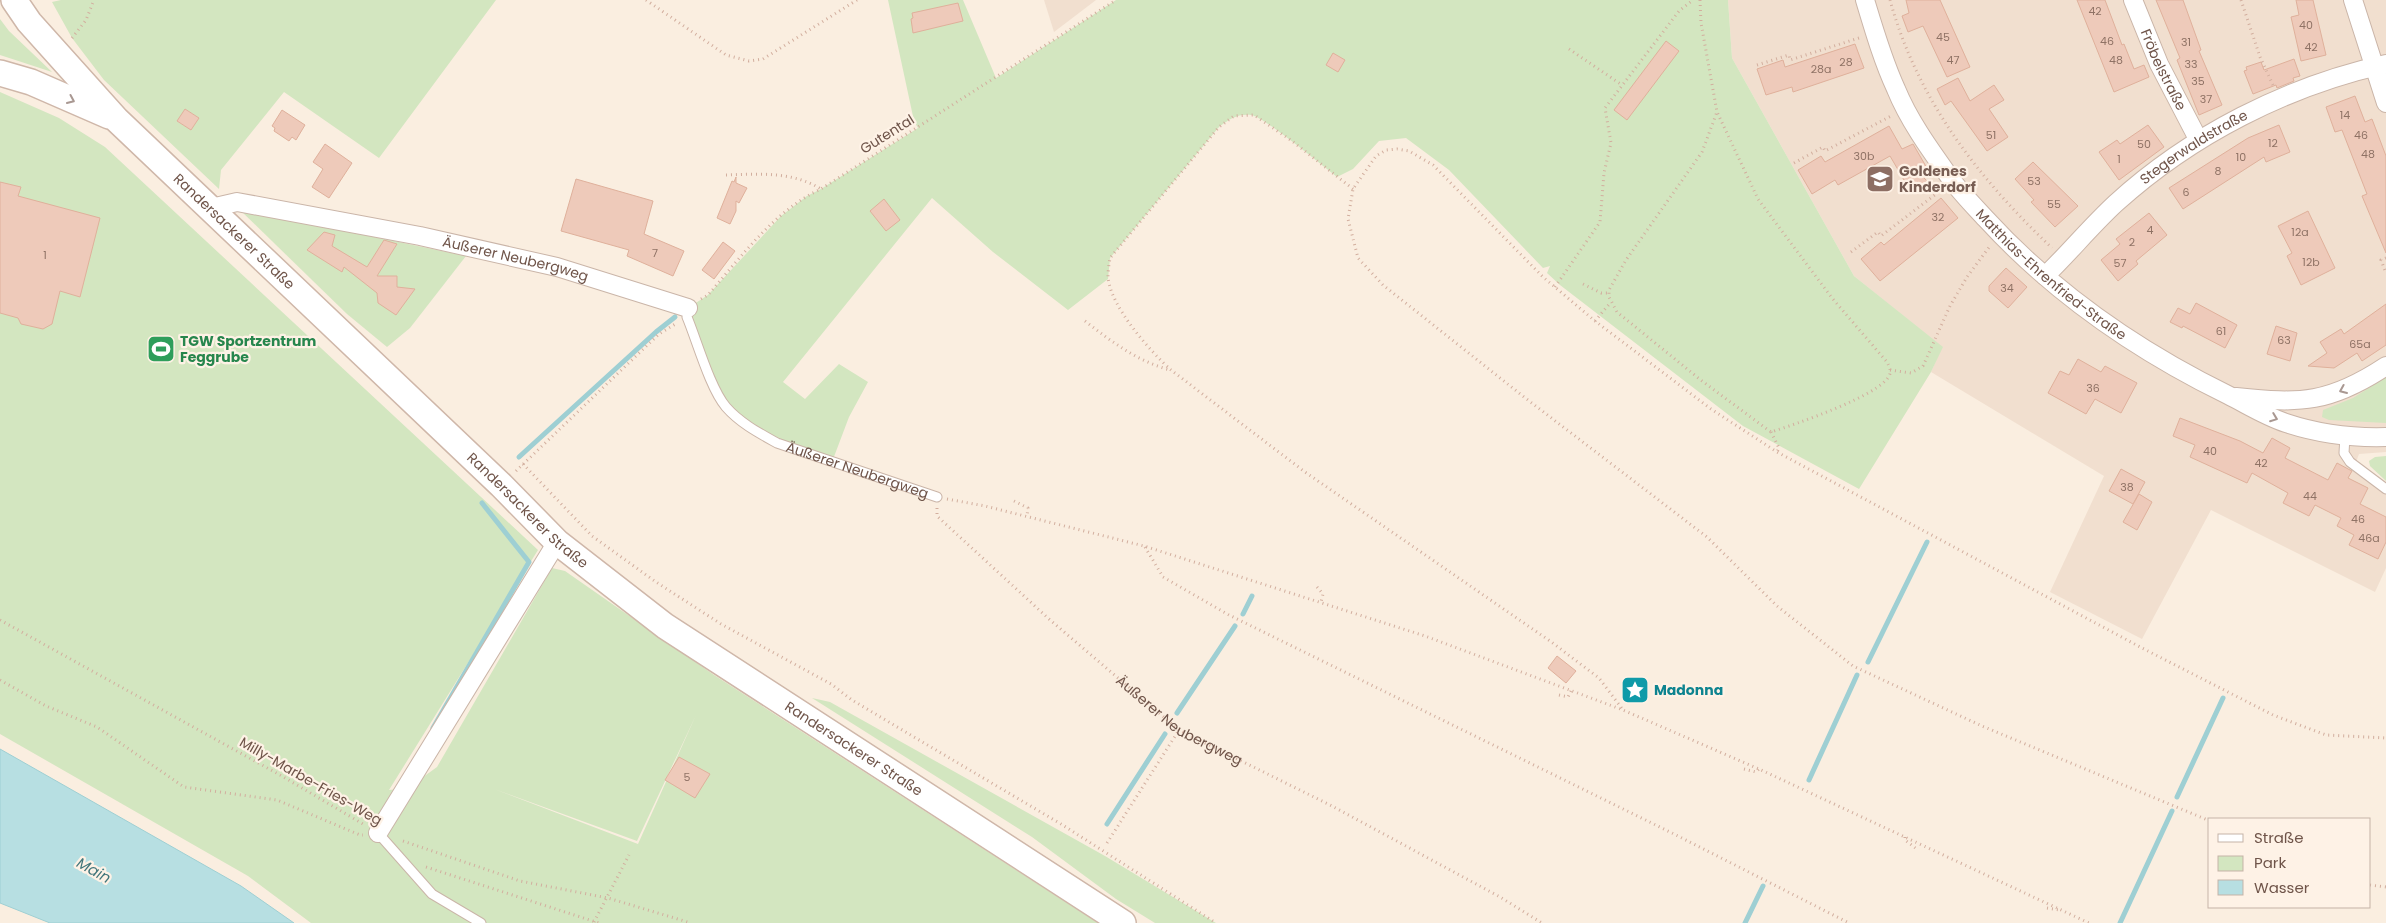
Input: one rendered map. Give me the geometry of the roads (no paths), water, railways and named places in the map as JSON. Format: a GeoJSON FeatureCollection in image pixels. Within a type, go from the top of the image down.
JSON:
{"type":"FeatureCollection","features":[{"type":"Feature","properties":{"kind":"main road","name":"Randersackerer Straße"},"geometry":{"type":"LineString","coordinates":[[14,0],[29,22],[117,120],[501,485],[557,542],[665,626],[1123,923]]}},
{"type":"Feature","properties":{"kind":"main road"},"geometry":{"type":"LineString","coordinates":[[0,72],[31,82],[117,120]]}},
{"type":"Feature","properties":{"kind":"street","name":"Matthias-Ehrenfried-Straße"},"geometry":{"type":"LineString","coordinates":[[1865,0],[1874,33],[1895,89],[1905,108],[1952,181],[2002,236],[2045,276],[2106,324],[2158,358],[2255,411],[2286,423],[2316,431],[2345,436],[2386,437]]}},
{"type":"Feature","properties":{"kind":"street","name":"Fröbelstraße"},"geometry":{"type":"LineString","coordinates":[[2133,0],[2141,24],[2159,64],[2198,139]]}},
{"type":"Feature","properties":{"kind":"street"},"geometry":{"type":"LineString","coordinates":[[2353,0],[2380,65],[2386,103]]}},
{"type":"Feature","properties":{"kind":"street","name":"Stegerwaldstraße"},"geometry":{"type":"LineString","coordinates":[[2045,276],[2115,204],[2152,173],[2198,139],[2279,99],[2341,76],[2380,65]]}},
{"type":"Feature","properties":{"kind":"street","name":"Äußerer Neubergweg"},"geometry":{"type":"LineString","coordinates":[[211,208],[237,202],[420,236],[557,267],[685,314]]}},
{"type":"Feature","properties":{"kind":"street","name":"Matthias-Ehrenfried-Straße"},"geometry":{"type":"LineString","coordinates":[[2230,396],[2281,402],[2324,397],[2363,380],[2386,366]]}},
{"type":"Feature","properties":{"kind":"street"},"geometry":{"type":"LineString","coordinates":[[378,833],[557,542]]}},
{"type":"Feature","properties":{"kind":"lane","name":"Äußerer Neubergweg"},"geometry":{"type":"LineString","coordinates":[[685,314],[717,391],[725,405],[755,431],[777,442],[937,497]]}},
{"type":"Feature","properties":{"kind":"lane"},"geometry":{"type":"LineString","coordinates":[[2345,436],[2344,453],[2350,462],[2386,489]]}},
{"type":"Feature","properties":{"kind":"lane"},"geometry":{"type":"LineString","coordinates":[[378,833],[432,894],[481,923]]}},
{"type":"Feature","properties":{"kind":"water","name":"Main"},"geometry":{"type":"Polygon","coordinates":[[[0,749],[241,886],[294,923],[50,923],[0,903],[0,749]]]}},
{"type":"Feature","properties":{"kind":"waterway"},"geometry":{"type":"LineString","coordinates":[[519,457],[656,332],[675,317]]}},
{"type":"Feature","properties":{"kind":"waterway"},"geometry":{"type":"LineString","coordinates":[[433,728],[529,562],[482,503]]}},
{"type":"Feature","properties":{"kind":"waterway"},"geometry":{"type":"LineString","coordinates":[[1868,662],[1927,542]]}},
{"type":"Feature","properties":{"kind":"waterway"},"geometry":{"type":"LineString","coordinates":[[1243,614],[1252,596]]}},
{"type":"Feature","properties":{"kind":"waterway"},"geometry":{"type":"LineString","coordinates":[[1177,713],[1235,626]]}},
{"type":"Feature","properties":{"kind":"waterway"},"geometry":{"type":"LineString","coordinates":[[1809,780],[1857,675]]}},
{"type":"Feature","properties":{"kind":"waterway"},"geometry":{"type":"LineString","coordinates":[[2177,797],[2223,698]]}},
{"type":"Feature","properties":{"kind":"waterway"},"geometry":{"type":"LineString","coordinates":[[1107,824],[1165,734]]}},
{"type":"Feature","properties":{"kind":"waterway"},"geometry":{"type":"LineString","coordinates":[[2120,923],[2172,811]]}},
{"type":"Feature","properties":{"kind":"waterway"},"geometry":{"type":"LineString","coordinates":[[1745,923],[1763,886]]}},
{"type":"Feature","properties":{"kind":"place","name":"Goldenes Kinderdorf"},"geometry":{"type":"Point","coordinates":[1880,179]}},
{"type":"Feature","properties":{"kind":"place","name":"TGW Sportzentrum Feggrube"},"geometry":{"type":"Point","coordinates":[161,349]}},
{"type":"Feature","properties":{"kind":"place","name":"Madonna"},"geometry":{"type":"Point","coordinates":[1635,690]}}]}
